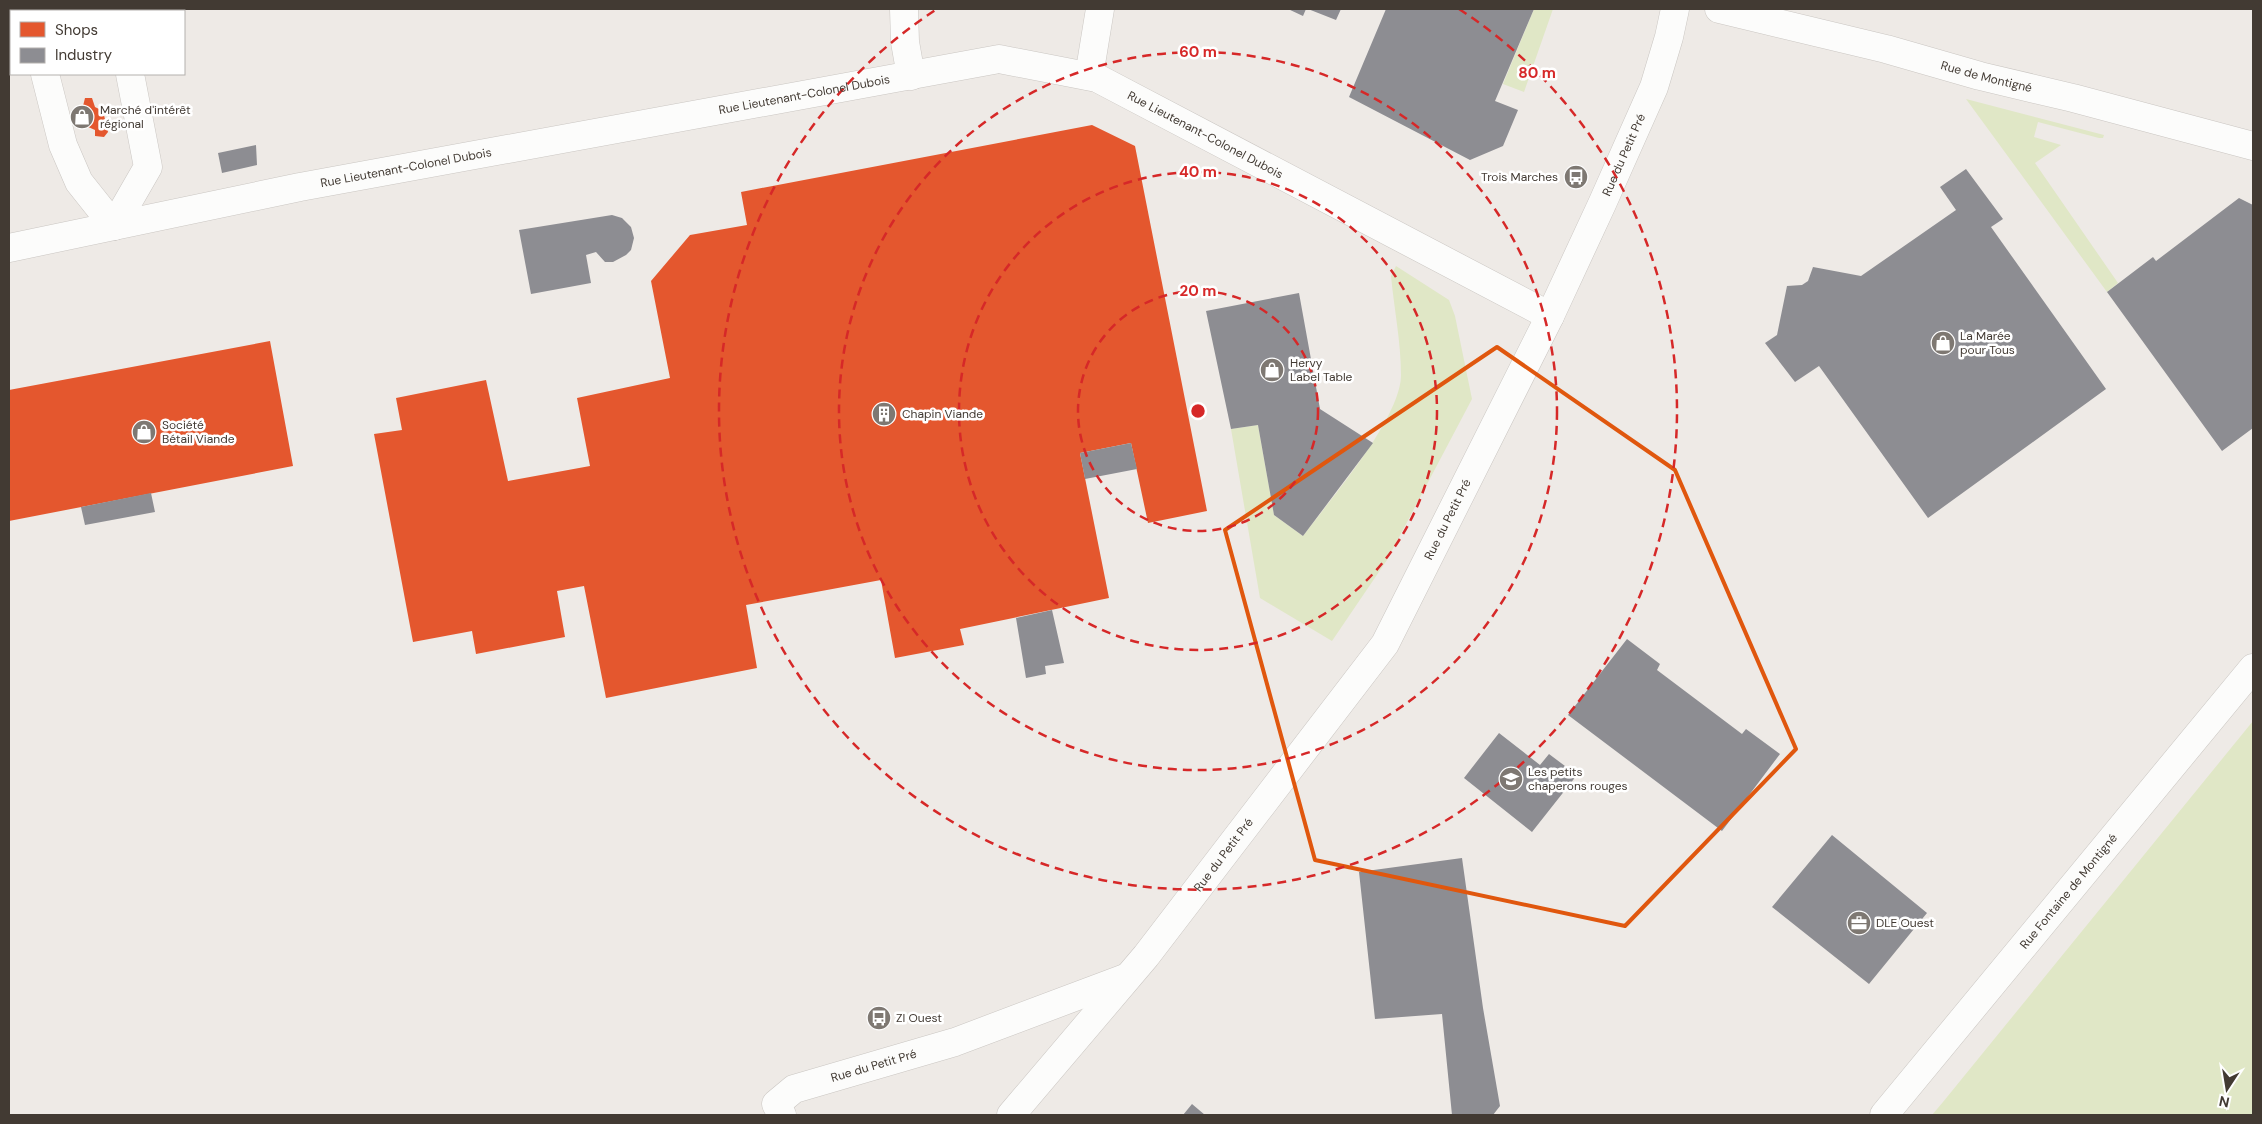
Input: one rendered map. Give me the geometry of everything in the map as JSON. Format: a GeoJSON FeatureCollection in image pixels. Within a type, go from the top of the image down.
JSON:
{"type":"FeatureCollection","features":[{"type":"Feature","properties":{"kind":"street"},"geometry":{"type":"LineString","coordinates":[[904,9],[905,42],[911,76]]}},
{"type":"Feature","properties":{"kind":"street"},"geometry":{"type":"LineString","coordinates":[[1089,76],[1100,9]]}},
{"type":"Feature","properties":{"kind":"street","name":"Rue du Petit Pré"},"geometry":{"type":"LineString","coordinates":[[1011,1115],[1146,956],[1385,644],[1550,316],[1654,87],[1675,9]]}},
{"type":"Feature","properties":{"kind":"street","name":"Rue de Montigné"},"geometry":{"type":"LineString","coordinates":[[1719,9],[1886,49],[1980,76],[2073,98],[2253,146]]}},
{"type":"Feature","properties":{"kind":"street","name":"Rue Lieutenant-Colonel Dubois"},"geometry":{"type":"LineString","coordinates":[[9,248],[300,187],[999,59],[1098,78],[1550,316]]}},
{"type":"Feature","properties":{"kind":"street"},"geometry":{"type":"LineString","coordinates":[[45,75],[63,145],[79,182],[114,226],[148,167],[130,75]]}},
{"type":"Feature","properties":{"kind":"street","name":"Rue Fontaine de Montigné"},"geometry":{"type":"LineString","coordinates":[[1892,1110],[1929,1060],[2253,668]]}},
{"type":"Feature","properties":{"kind":"street","name":"Rue du Petit Pré"},"geometry":{"type":"LineString","coordinates":[[782,1115],[776,1104],[794,1089],[955,1042],[1127,978]]}},
{"type":"Feature","properties":{"kind":"highlighted area"},"geometry":{"type":"Polygon","coordinates":[[[1497,347],[1675,470],[1796,749],[1625,926],[1315,860],[1225,530],[1497,347]]]}},
{"type":"Feature","properties":{"kind":"green space"},"geometry":{"type":"Polygon","coordinates":[[[1534,9],[1553,9],[1524,92],[1503,84],[1534,9]]]}},
{"type":"Feature","properties":{"kind":"green space"},"geometry":{"type":"Polygon","coordinates":[[[1966,99],[2104,135],[2103,138],[2099,138],[2038,122],[2034,137],[2061,145],[2035,163],[2118,283],[2107,292],[1966,99]]]}},
{"type":"Feature","properties":{"kind":"green space"},"geometry":{"type":"Polygon","coordinates":[[[1396,266],[1449,300],[1455,316],[1472,399],[1387,560],[1332,641],[1260,598],[1231,429],[1258,425],[1274,515],[1303,536],[1362,458],[1377,435],[1398,393],[1401,363],[1391,276],[1396,266]]]}},
{"type":"Feature","properties":{"kind":"green space"},"geometry":{"type":"Polygon","coordinates":[[[2253,721],[2253,1115],[1932,1115],[1943,1102],[2253,721]]]}},
{"type":"Feature","properties":{"kind":"building: Shops"},"geometry":{"type":"Polygon","coordinates":[[[85,98],[92,98],[95,107],[103,111],[108,132],[104,137],[95,136],[95,130],[86,126],[83,106],[85,98]]]}},
{"type":"Feature","properties":{"kind":"building: Shops","name":"Chapin Viande"},"geometry":{"type":"Polygon","coordinates":[[[1092,125],[1135,146],[1207,511],[1148,523],[1131,443],[1080,453],[1109,598],[960,629],[964,645],[895,658],[881,580],[746,605],[757,668],[606,698],[584,586],[557,591],[565,637],[476,654],[472,631],[413,642],[374,434],[402,430],[396,398],[486,380],[508,481],[590,466],[577,398],[670,378],[651,281],[690,235],[747,225],[741,192],[1092,125]]]}},
{"type":"Feature","properties":{"kind":"building: Shops"},"geometry":{"type":"Polygon","coordinates":[[[270,341],[293,466],[9,521],[9,390],[270,341]]]}},
{"type":"Feature","properties":{"kind":"building: Industry"},"geometry":{"type":"Polygon","coordinates":[[[1288,9],[1306,9],[1303,16],[1288,9]]]}},
{"type":"Feature","properties":{"kind":"building: Industry"},"geometry":{"type":"Polygon","coordinates":[[[1308,9],[1341,9],[1336,20],[1308,9]]]}},
{"type":"Feature","properties":{"kind":"building: Industry"},"geometry":{"type":"Polygon","coordinates":[[[1386,9],[1534,9],[1495,101],[1518,110],[1503,146],[1470,160],[1349,97],[1386,9]]]}},
{"type":"Feature","properties":{"kind":"building: Industry"},"geometry":{"type":"Polygon","coordinates":[[[256,145],[257,165],[222,173],[218,153],[256,145]]]}},
{"type":"Feature","properties":{"kind":"building: Industry"},"geometry":{"type":"Polygon","coordinates":[[[1966,169],[2003,219],[1991,227],[2106,389],[1928,518],[1819,366],[1795,382],[1765,343],[1777,335],[1787,286],[1802,285],[1808,281],[1813,267],[1861,276],[1956,210],[1940,187],[1966,169]]]}},
{"type":"Feature","properties":{"kind":"building: Industry"},"geometry":{"type":"Polygon","coordinates":[[[2239,198],[2253,205],[2253,428],[2222,451],[2107,292],[2153,257],[2156,261],[2239,198]]]}},
{"type":"Feature","properties":{"kind":"building: Industry"},"geometry":{"type":"Polygon","coordinates":[[[612,215],[622,218],[631,227],[634,238],[631,250],[626,255],[613,262],[605,262],[596,252],[586,255],[591,283],[531,294],[519,230],[612,215]]]}},
{"type":"Feature","properties":{"kind":"building: Industry"},"geometry":{"type":"Polygon","coordinates":[[[1299,293],[1320,409],[1373,443],[1303,536],[1274,515],[1258,425],[1231,429],[1206,311],[1299,293]]]}},
{"type":"Feature","properties":{"kind":"building: Industry"},"geometry":{"type":"Polygon","coordinates":[[[1131,443],[1137,469],[1085,479],[1080,453],[1131,443]]]}},
{"type":"Feature","properties":{"kind":"building: Industry"},"geometry":{"type":"Polygon","coordinates":[[[151,493],[155,512],[85,525],[81,507],[151,493]]]}},
{"type":"Feature","properties":{"kind":"building: Industry"},"geometry":{"type":"Polygon","coordinates":[[[1052,610],[1064,663],[1045,666],[1046,674],[1026,678],[1016,618],[1052,610]]]}},
{"type":"Feature","properties":{"kind":"building: Industry"},"geometry":{"type":"Polygon","coordinates":[[[1627,639],[1660,664],[1657,670],[1742,734],[1746,729],[1780,754],[1722,831],[1568,715],[1627,639]]]}},
{"type":"Feature","properties":{"kind":"building: Industry"},"geometry":{"type":"Polygon","coordinates":[[[1499,733],[1540,765],[1549,754],[1577,775],[1532,832],[1464,778],[1499,733]]]}},
{"type":"Feature","properties":{"kind":"building: Industry"},"geometry":{"type":"Polygon","coordinates":[[[1832,835],[1927,913],[1869,984],[1772,907],[1832,835]]]}},
{"type":"Feature","properties":{"kind":"building: Industry"},"geometry":{"type":"Polygon","coordinates":[[[1462,858],[1483,1008],[1500,1106],[1493,1115],[1452,1115],[1442,1014],[1375,1019],[1359,872],[1462,858]]]}},
{"type":"Feature","properties":{"kind":"building: Industry"},"geometry":{"type":"Polygon","coordinates":[[[1192,1104],[1205,1115],[1183,1115],[1192,1104]]]}},
{"type":"Feature","properties":{"kind":"place","name":"Marché d'intérêt régional"},"geometry":{"type":"Point","coordinates":[82,117]}},
{"type":"Feature","properties":{"kind":"place","name":"Trois Marches"},"geometry":{"type":"Point","coordinates":[1576,177]}},
{"type":"Feature","properties":{"kind":"place","name":"La Marée pour Tous"},"geometry":{"type":"Point","coordinates":[1943,343]}},
{"type":"Feature","properties":{"kind":"place","name":"Hervy Label Table"},"geometry":{"type":"Point","coordinates":[1272,370]}},
{"type":"Feature","properties":{"kind":"place","name":"Chapin Viande"},"geometry":{"type":"Point","coordinates":[884,414]}},
{"type":"Feature","properties":{"kind":"place","name":"Société Bétail Viande"},"geometry":{"type":"Point","coordinates":[144,432]}},
{"type":"Feature","properties":{"kind":"place","name":"Les petits chaperons rouges"},"geometry":{"type":"Point","coordinates":[1511,779]}},
{"type":"Feature","properties":{"kind":"place","name":"DLE Ouest"},"geometry":{"type":"Point","coordinates":[1859,923]}},
{"type":"Feature","properties":{"kind":"place","name":"ZI Ouest"},"geometry":{"type":"Point","coordinates":[879,1018]}}]}
